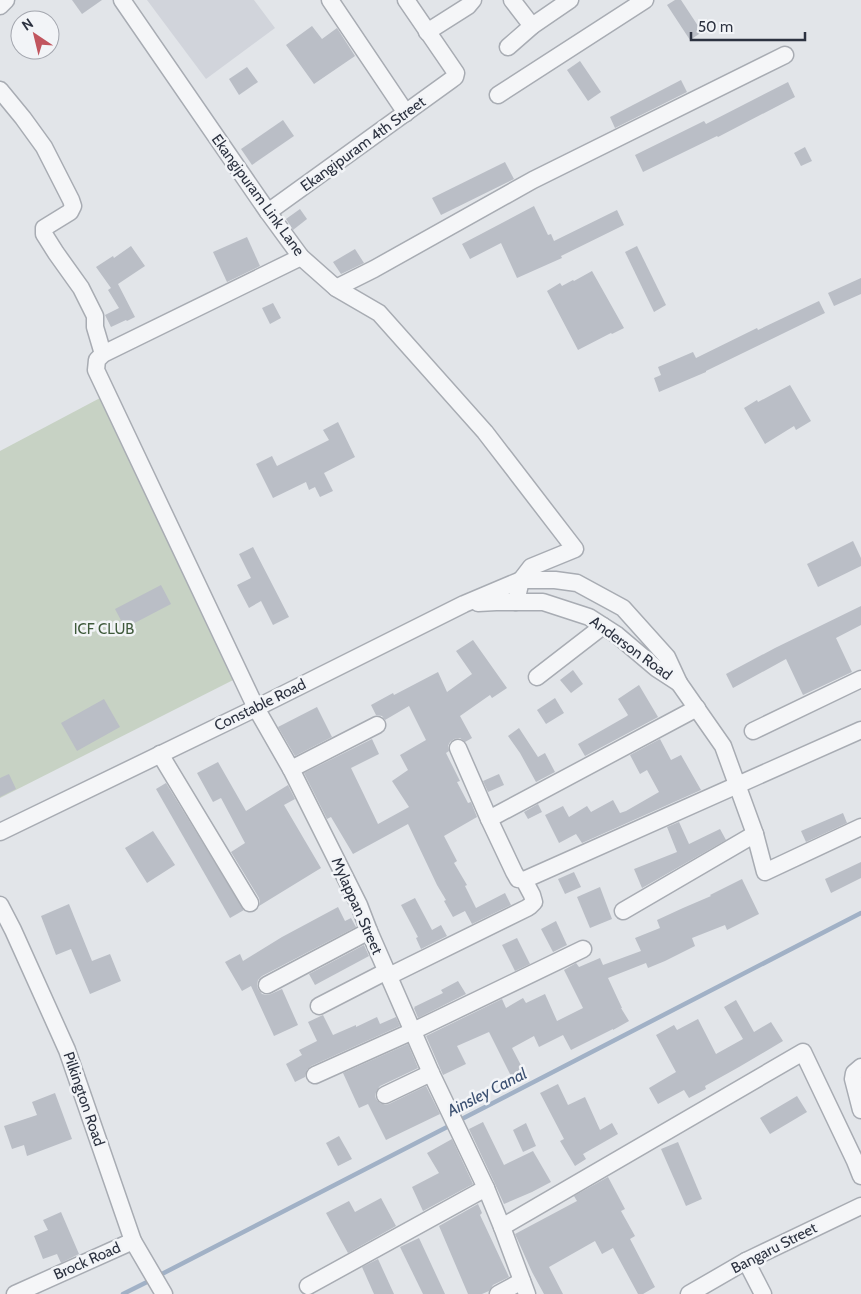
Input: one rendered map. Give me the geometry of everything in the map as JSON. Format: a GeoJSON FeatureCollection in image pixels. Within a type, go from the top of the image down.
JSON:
{"type":"FeatureCollection","features":[{"type":"Feature","properties":{"kind":"street"},"geometry":{"type":"LineString","coordinates":[[0,6],[6,0]]}},
{"type":"Feature","properties":{"kind":"street","name":"Ekangipuram Link Lane"},"geometry":{"type":"LineString","coordinates":[[122,0],[301,257],[336,288],[379,313],[485,432],[574,549]]}},
{"type":"Feature","properties":{"kind":"street"},"geometry":{"type":"LineString","coordinates":[[330,0],[406,113]]}},
{"type":"Feature","properties":{"kind":"street"},"geometry":{"type":"LineString","coordinates":[[406,0],[427,32],[468,6],[473,0]]}},
{"type":"Feature","properties":{"kind":"street"},"geometry":{"type":"LineString","coordinates":[[512,0],[532,26]]}},
{"type":"Feature","properties":{"kind":"street"},"geometry":{"type":"LineString","coordinates":[[508,47],[532,26],[570,0]]}},
{"type":"Feature","properties":{"kind":"street"},"geometry":{"type":"LineString","coordinates":[[498,94],[645,0]]}},
{"type":"Feature","properties":{"kind":"street","name":"Ekangipuram 4th Street"},"geometry":{"type":"LineString","coordinates":[[268,212],[455,77],[456,73],[450,63],[427,32]]}},
{"type":"Feature","properties":{"kind":"street"},"geometry":{"type":"LineString","coordinates":[[336,288],[374,269],[533,180],[785,55]]}},
{"type":"Feature","properties":{"kind":"street"},"geometry":{"type":"LineString","coordinates":[[0,90],[44,147],[71,200],[73,206],[70,212],[44,228],[44,234],[81,288],[95,316],[95,327],[103,354],[301,257]]}},
{"type":"Feature","properties":{"kind":"street","name":"Mylappan Street"},"geometry":{"type":"LineString","coordinates":[[103,354],[97,360],[96,370],[256,708],[291,769],[359,905],[431,1073],[486,1188],[525,1288]]}},
{"type":"Feature","properties":{"kind":"street","name":"Constable Road"},"geometry":{"type":"LineString","coordinates":[[521,580],[531,567],[574,549]]}},
{"type":"Feature","properties":{"kind":"street"},"geometry":{"type":"LineString","coordinates":[[516,602],[521,580]]}},
{"type":"Feature","properties":{"kind":"street","name":"Constable Road"},"geometry":{"type":"LineString","coordinates":[[0,832],[256,708],[464,604],[521,580],[555,580],[577,583],[623,608]]}},
{"type":"Feature","properties":{"kind":"street","name":"Anderson Road"},"geometry":{"type":"LineString","coordinates":[[464,604],[543,602],[590,617],[656,668],[679,683]]}},
{"type":"Feature","properties":{"kind":"street","name":"Anderson Road"},"geometry":{"type":"LineString","coordinates":[[623,608],[667,657],[679,683],[723,746],[756,834],[765,872],[861,827]]}},
{"type":"Feature","properties":{"kind":"street"},"geometry":{"type":"LineString","coordinates":[[537,677],[603,626]]}},
{"type":"Feature","properties":{"kind":"street"},"geometry":{"type":"LineString","coordinates":[[753,731],[861,679]]}},
{"type":"Feature","properties":{"kind":"street"},"geometry":{"type":"LineString","coordinates":[[489,819],[697,708]]}},
{"type":"Feature","properties":{"kind":"street"},"geometry":{"type":"LineString","coordinates":[[291,769],[378,725]]}},
{"type":"Feature","properties":{"kind":"street"},"geometry":{"type":"LineString","coordinates":[[458,748],[514,872],[518,879],[524,880],[861,730]]}},
{"type":"Feature","properties":{"kind":"street"},"geometry":{"type":"LineString","coordinates":[[160,754],[250,904]]}},
{"type":"Feature","properties":{"kind":"street"},"geometry":{"type":"LineString","coordinates":[[623,911],[756,834]]}},
{"type":"Feature","properties":{"kind":"street"},"geometry":{"type":"LineString","coordinates":[[319,1006],[530,906],[534,900],[524,880]]}},
{"type":"Feature","properties":{"kind":"street","name":"Pilkington Road"},"geometry":{"type":"LineString","coordinates":[[0,905],[67,1050],[133,1241],[163,1292]]}},
{"type":"Feature","properties":{"kind":"street"},"geometry":{"type":"LineString","coordinates":[[268,986],[369,931]]}},
{"type":"Feature","properties":{"kind":"street"},"geometry":{"type":"LineString","coordinates":[[315,1075],[583,949]]}},
{"type":"Feature","properties":{"kind":"street"},"geometry":{"type":"LineString","coordinates":[[502,1227],[803,1052],[861,1176]]}},
{"type":"Feature","properties":{"kind":"street"},"geometry":{"type":"LineString","coordinates":[[861,1067],[854,1073],[853,1079],[861,1110]]}},
{"type":"Feature","properties":{"kind":"street"},"geometry":{"type":"LineString","coordinates":[[385,1095],[431,1073]]}},
{"type":"Feature","properties":{"kind":"street"},"geometry":{"type":"LineString","coordinates":[[308,1286],[486,1188]]}},
{"type":"Feature","properties":{"kind":"street","name":"Bangaru Street"},"geometry":{"type":"LineString","coordinates":[[689,1294],[746,1261],[861,1206]]}},
{"type":"Feature","properties":{"kind":"street","name":"Brock Road"},"geometry":{"type":"LineString","coordinates":[[15,1294],[133,1241]]}},
{"type":"Feature","properties":{"kind":"street"},"geometry":{"type":"LineString","coordinates":[[746,1261],[763,1294]]}},
{"type":"Feature","properties":{"kind":"street"},"geometry":{"type":"LineString","coordinates":[[498,1294],[525,1288]]}},
{"type":"Feature","properties":{"kind":"shaded area"},"geometry":{"type":"Polygon","coordinates":[[[147,0],[254,0],[275,28],[206,79],[147,0]]]}},
{"type":"Feature","properties":{"kind":"green space","name":"ICF CLUB"},"geometry":{"type":"Polygon","coordinates":[[[100,398],[245,674],[0,798],[0,451],[100,398]]]}},
{"type":"Feature","properties":{"kind":"building"},"geometry":{"type":"Polygon","coordinates":[[[72,0],[102,0],[82,14],[72,0]]]}},
{"type":"Feature","properties":{"kind":"building"},"geometry":{"type":"Polygon","coordinates":[[[675,0],[681,0],[702,32],[690,40],[667,5],[675,0]]]}},
{"type":"Feature","properties":{"kind":"building"},"geometry":{"type":"Polygon","coordinates":[[[312,26],[322,39],[337,28],[355,56],[314,84],[286,45],[312,26]]]}},
{"type":"Feature","properties":{"kind":"building"},"geometry":{"type":"Polygon","coordinates":[[[580,61],[601,92],[588,101],[567,70],[580,61]]]}},
{"type":"Feature","properties":{"kind":"building"},"geometry":{"type":"Polygon","coordinates":[[[247,67],[258,82],[239,95],[229,79],[247,67]]]}},
{"type":"Feature","properties":{"kind":"building"},"geometry":{"type":"Polygon","coordinates":[[[681,80],[687,92],[615,128],[610,117],[681,80]]]}},
{"type":"Feature","properties":{"kind":"building"},"geometry":{"type":"Polygon","coordinates":[[[788,82],[795,97],[718,137],[643,172],[635,155],[704,121],[706,124],[788,82]]]}},
{"type":"Feature","properties":{"kind":"building"},"geometry":{"type":"Polygon","coordinates":[[[283,120],[294,136],[252,165],[241,149],[283,120]]]}},
{"type":"Feature","properties":{"kind":"building"},"geometry":{"type":"Polygon","coordinates":[[[805,147],[812,161],[801,166],[794,153],[805,147]]]}},
{"type":"Feature","properties":{"kind":"building"},"geometry":{"type":"Polygon","coordinates":[[[505,162],[514,179],[441,215],[432,198],[505,162]]]}},
{"type":"Feature","properties":{"kind":"building"},"geometry":{"type":"Polygon","coordinates":[[[534,206],[548,235],[551,234],[554,241],[617,210],[624,225],[561,256],[562,258],[517,278],[501,243],[470,259],[462,244],[534,206]]]}},
{"type":"Feature","properties":{"kind":"building"},"geometry":{"type":"Polygon","coordinates":[[[300,209],[307,219],[293,230],[286,219],[300,209]]]}},
{"type":"Feature","properties":{"kind":"building"},"geometry":{"type":"Polygon","coordinates":[[[247,237],[260,266],[227,282],[213,252],[247,237]]]}},
{"type":"Feature","properties":{"kind":"building"},"geometry":{"type":"Polygon","coordinates":[[[131,246],[145,266],[118,284],[135,317],[111,327],[105,315],[119,308],[108,290],[111,288],[96,267],[113,256],[114,258],[131,246]]]}},
{"type":"Feature","properties":{"kind":"building"},"geometry":{"type":"Polygon","coordinates":[[[637,246],[666,305],[654,312],[625,252],[637,246]]]}},
{"type":"Feature","properties":{"kind":"building"},"geometry":{"type":"Polygon","coordinates":[[[355,249],[364,263],[341,274],[333,262],[355,249]]]}},
{"type":"Feature","properties":{"kind":"building"},"geometry":{"type":"Polygon","coordinates":[[[592,271],[624,328],[578,350],[547,291],[560,283],[562,286],[592,271]]]}},
{"type":"Feature","properties":{"kind":"building"},"geometry":{"type":"Polygon","coordinates":[[[861,278],[861,294],[834,306],[828,293],[861,278]]]}},
{"type":"Feature","properties":{"kind":"building"},"geometry":{"type":"Polygon","coordinates":[[[819,301],[825,313],[706,372],[659,392],[654,378],[661,375],[658,367],[693,352],[696,358],[757,328],[758,330],[819,301]]]}},
{"type":"Feature","properties":{"kind":"building"},"geometry":{"type":"Polygon","coordinates":[[[273,303],[281,318],[270,324],[262,308],[273,303]]]}},
{"type":"Feature","properties":{"kind":"building"},"geometry":{"type":"Polygon","coordinates":[[[790,385],[811,421],[796,430],[794,426],[765,444],[744,408],[790,385]]]}},
{"type":"Feature","properties":{"kind":"building"},"geometry":{"type":"Polygon","coordinates":[[[338,422],[355,457],[324,473],[333,491],[320,497],[315,487],[309,490],[306,482],[273,498],[256,464],[272,456],[277,466],[329,440],[323,430],[338,422]]]}},
{"type":"Feature","properties":{"kind":"building"},"geometry":{"type":"Polygon","coordinates":[[[853,541],[861,558],[861,566],[818,587],[807,564],[853,541]]]}},
{"type":"Feature","properties":{"kind":"building"},"geometry":{"type":"Polygon","coordinates":[[[253,547],[289,617],[273,625],[261,601],[249,608],[237,585],[251,578],[239,554],[253,547]]]}},
{"type":"Feature","properties":{"kind":"building"},"geometry":{"type":"Polygon","coordinates":[[[161,585],[171,604],[125,628],[115,609],[161,585]]]}},
{"type":"Feature","properties":{"kind":"building"},"geometry":{"type":"Polygon","coordinates":[[[861,606],[861,625],[836,638],[852,672],[803,695],[786,659],[733,688],[726,674],[861,606]]]}},
{"type":"Feature","properties":{"kind":"building"},"geometry":{"type":"Polygon","coordinates":[[[473,640],[507,688],[492,698],[490,695],[460,716],[472,738],[465,742],[460,738],[454,739],[450,742],[448,746],[449,751],[446,753],[460,781],[457,782],[468,803],[471,802],[477,817],[444,836],[457,861],[454,863],[467,885],[465,886],[476,908],[505,893],[511,905],[472,924],[465,911],[453,917],[408,824],[353,854],[331,817],[327,819],[304,773],[372,739],[379,754],[351,768],[378,824],[409,807],[392,781],[408,770],[400,755],[426,740],[409,706],[385,720],[382,716],[376,715],[371,705],[438,672],[447,692],[472,674],[456,651],[473,640]]]}},
{"type":"Feature","properties":{"kind":"building"},"geometry":{"type":"Polygon","coordinates":[[[573,670],[583,684],[571,693],[560,680],[573,670]]]}},
{"type":"Feature","properties":{"kind":"building"},"geometry":{"type":"Polygon","coordinates":[[[639,685],[658,717],[585,756],[578,744],[627,716],[618,699],[639,685]]]}},
{"type":"Feature","properties":{"kind":"building"},"geometry":{"type":"Polygon","coordinates":[[[555,698],[564,713],[546,724],[537,710],[555,698]]]}},
{"type":"Feature","properties":{"kind":"building"},"geometry":{"type":"Polygon","coordinates":[[[104,699],[120,727],[77,751],[61,723],[104,699]]]}},
{"type":"Feature","properties":{"kind":"building"},"geometry":{"type":"Polygon","coordinates":[[[317,707],[332,737],[295,756],[278,727],[317,707]]]}},
{"type":"Feature","properties":{"kind":"building"},"geometry":{"type":"Polygon","coordinates":[[[519,728],[538,757],[545,753],[555,772],[536,782],[508,736],[519,728]]]}},
{"type":"Feature","properties":{"kind":"building"},"geometry":{"type":"Polygon","coordinates":[[[660,739],[671,760],[681,755],[701,790],[582,843],[576,834],[559,843],[545,815],[563,806],[569,817],[587,806],[591,812],[613,800],[620,813],[659,792],[647,770],[640,774],[630,755],[660,739]]]}},
{"type":"Feature","properties":{"kind":"building"},"geometry":{"type":"Polygon","coordinates":[[[218,762],[246,811],[288,785],[295,799],[284,805],[321,868],[259,906],[259,898],[231,852],[245,843],[221,798],[213,802],[197,773],[218,762]]]}},
{"type":"Feature","properties":{"kind":"building"},"geometry":{"type":"Polygon","coordinates":[[[9,774],[16,789],[0,797],[0,778],[9,774]]]}},
{"type":"Feature","properties":{"kind":"building"},"geometry":{"type":"Polygon","coordinates":[[[499,774],[504,785],[488,792],[483,781],[499,774]]]}},
{"type":"Feature","properties":{"kind":"building"},"geometry":{"type":"Polygon","coordinates":[[[166,783],[244,910],[230,918],[156,789],[166,783]]]}},
{"type":"Feature","properties":{"kind":"building"},"geometry":{"type":"Polygon","coordinates":[[[538,804],[542,812],[528,819],[524,812],[538,804]]]}},
{"type":"Feature","properties":{"kind":"building"},"geometry":{"type":"Polygon","coordinates":[[[843,813],[847,823],[806,842],[801,831],[843,813]]]}},
{"type":"Feature","properties":{"kind":"building"},"geometry":{"type":"Polygon","coordinates":[[[679,822],[689,844],[720,829],[726,840],[642,888],[634,869],[677,852],[667,827],[679,822]]]}},
{"type":"Feature","properties":{"kind":"building"},"geometry":{"type":"Polygon","coordinates":[[[153,831],[175,865],[147,883],[125,848],[153,831]]]}},
{"type":"Feature","properties":{"kind":"building"},"geometry":{"type":"Polygon","coordinates":[[[861,862],[861,878],[831,893],[825,879],[861,862]]]}},
{"type":"Feature","properties":{"kind":"building"},"geometry":{"type":"Polygon","coordinates":[[[574,872],[581,887],[565,894],[558,879],[574,872]]]}},
{"type":"Feature","properties":{"kind":"building"},"geometry":{"type":"Polygon","coordinates":[[[742,879],[759,914],[727,930],[725,925],[692,938],[695,946],[665,961],[648,968],[646,963],[608,978],[629,1021],[571,1050],[563,1035],[539,1047],[534,1036],[512,1048],[524,1071],[512,1078],[489,1032],[457,1046],[466,1064],[443,1075],[426,1036],[502,999],[506,1008],[523,998],[526,1003],[545,994],[557,1021],[583,1008],[564,970],[576,963],[579,967],[600,958],[603,965],[641,951],[635,938],[660,928],[657,920],[711,896],[742,879]]]}},
{"type":"Feature","properties":{"kind":"building"},"geometry":{"type":"Polygon","coordinates":[[[600,887],[612,919],[590,928],[577,897],[600,887]]]}},
{"type":"Feature","properties":{"kind":"building"},"geometry":{"type":"Polygon","coordinates":[[[415,898],[432,930],[441,925],[447,936],[421,949],[416,938],[418,937],[401,905],[415,898]]]}},
{"type":"Feature","properties":{"kind":"building"},"geometry":{"type":"Polygon","coordinates":[[[69,904],[92,961],[110,954],[121,981],[90,994],[71,949],[56,955],[41,916],[69,904]]]}},
{"type":"Feature","properties":{"kind":"building"},"geometry":{"type":"Polygon","coordinates":[[[338,907],[345,921],[351,918],[356,927],[262,976],[258,980],[258,989],[262,994],[271,994],[282,989],[298,1025],[274,1036],[251,986],[242,991],[225,962],[240,954],[243,961],[282,937],[338,907]]]}},
{"type":"Feature","properties":{"kind":"building"},"geometry":{"type":"Polygon","coordinates":[[[556,921],[567,945],[553,952],[541,929],[556,921]]]}},
{"type":"Feature","properties":{"kind":"building"},"geometry":{"type":"Polygon","coordinates":[[[517,938],[530,964],[515,971],[502,945],[517,938]]]}},
{"type":"Feature","properties":{"kind":"building"},"geometry":{"type":"Polygon","coordinates":[[[364,945],[369,956],[315,985],[309,974],[364,945]]]}},
{"type":"Feature","properties":{"kind":"building"},"geometry":{"type":"Polygon","coordinates":[[[458,981],[466,994],[418,1018],[414,1007],[443,993],[441,990],[458,981]]]}},
{"type":"Feature","properties":{"kind":"building"},"geometry":{"type":"Polygon","coordinates":[[[736,1000],[754,1032],[771,1022],[783,1041],[705,1086],[706,1089],[689,1098],[684,1090],[658,1104],[649,1088],[676,1072],[656,1035],[674,1025],[677,1030],[698,1019],[716,1054],[743,1039],[724,1007],[736,1000]]]}},
{"type":"Feature","properties":{"kind":"building"},"geometry":{"type":"Polygon","coordinates":[[[323,1015],[333,1035],[377,1017],[380,1024],[396,1017],[400,1026],[311,1066],[307,1070],[305,1077],[295,1082],[286,1064],[302,1055],[299,1050],[317,1041],[308,1022],[323,1015]]]}},
{"type":"Feature","properties":{"kind":"building"},"geometry":{"type":"Polygon","coordinates":[[[408,1044],[418,1068],[380,1086],[375,1095],[376,1099],[385,1105],[389,1104],[426,1086],[440,1114],[386,1140],[368,1104],[359,1108],[343,1073],[408,1044]]]}},
{"type":"Feature","properties":{"kind":"building"},"geometry":{"type":"Polygon","coordinates":[[[558,1084],[568,1105],[585,1097],[600,1130],[612,1123],[618,1134],[583,1154],[586,1159],[575,1166],[560,1141],[564,1139],[540,1093],[558,1084]]]}},
{"type":"Feature","properties":{"kind":"building"},"geometry":{"type":"Polygon","coordinates":[[[55,1093],[72,1139],[27,1156],[24,1145],[12,1149],[4,1126],[37,1115],[32,1102],[55,1093]]]}},
{"type":"Feature","properties":{"kind":"building"},"geometry":{"type":"Polygon","coordinates":[[[797,1096],[807,1112],[770,1134],[760,1118],[797,1096]]]}},
{"type":"Feature","properties":{"kind":"building"},"geometry":{"type":"Polygon","coordinates":[[[483,1122],[504,1165],[533,1151],[551,1182],[504,1204],[469,1129],[483,1122]]]}},
{"type":"Feature","properties":{"kind":"building"},"geometry":{"type":"Polygon","coordinates":[[[526,1123],[536,1146],[523,1152],[513,1130],[526,1123]]]}},
{"type":"Feature","properties":{"kind":"building"},"geometry":{"type":"Polygon","coordinates":[[[339,1136],[352,1159],[338,1166],[326,1143],[339,1136]]]}},
{"type":"Feature","properties":{"kind":"building"},"geometry":{"type":"Polygon","coordinates":[[[452,1139],[473,1184],[423,1211],[412,1187],[439,1173],[427,1153],[452,1139]]]}},
{"type":"Feature","properties":{"kind":"building"},"geometry":{"type":"Polygon","coordinates":[[[678,1142],[702,1199],[686,1206],[661,1149],[678,1142]]]}},
{"type":"Feature","properties":{"kind":"building"},"geometry":{"type":"Polygon","coordinates":[[[608,1177],[625,1209],[621,1211],[635,1236],[630,1239],[655,1287],[643,1294],[638,1294],[613,1248],[602,1254],[595,1241],[549,1267],[563,1294],[544,1294],[515,1234],[577,1201],[574,1196],[608,1177]]]}},
{"type":"Feature","properties":{"kind":"building"},"geometry":{"type":"Polygon","coordinates":[[[381,1198],[396,1226],[348,1253],[326,1213],[349,1201],[355,1212],[381,1198]]]}},
{"type":"Feature","properties":{"kind":"building"},"geometry":{"type":"Polygon","coordinates":[[[478,1204],[482,1213],[480,1215],[509,1277],[493,1285],[489,1291],[482,1294],[468,1294],[439,1226],[478,1204]]]}},
{"type":"Feature","properties":{"kind":"building"},"geometry":{"type":"Polygon","coordinates":[[[61,1212],[79,1254],[61,1263],[57,1254],[43,1259],[34,1236],[48,1230],[43,1220],[61,1212]]]}},
{"type":"Feature","properties":{"kind":"building"},"geometry":{"type":"Polygon","coordinates":[[[419,1238],[445,1294],[423,1294],[400,1247],[419,1238]]]}},
{"type":"Feature","properties":{"kind":"building"},"geometry":{"type":"Polygon","coordinates":[[[378,1259],[394,1294],[374,1294],[362,1267],[378,1259]]]}},
{"type":"Feature","properties":{"kind":"waterway","name":"Ainsley Canal"},"geometry":{"type":"LineString","coordinates":[[458,1121],[861,913]]}},
{"type":"Feature","properties":{"kind":"waterway","name":"Ainsley Canal"},"geometry":{"type":"LineString","coordinates":[[158,1276],[451,1125]]}},
{"type":"Feature","properties":{"kind":"waterway","name":"Ainsley Canal"},"geometry":{"type":"LineString","coordinates":[[123,1294],[151,1280]]}}]}
